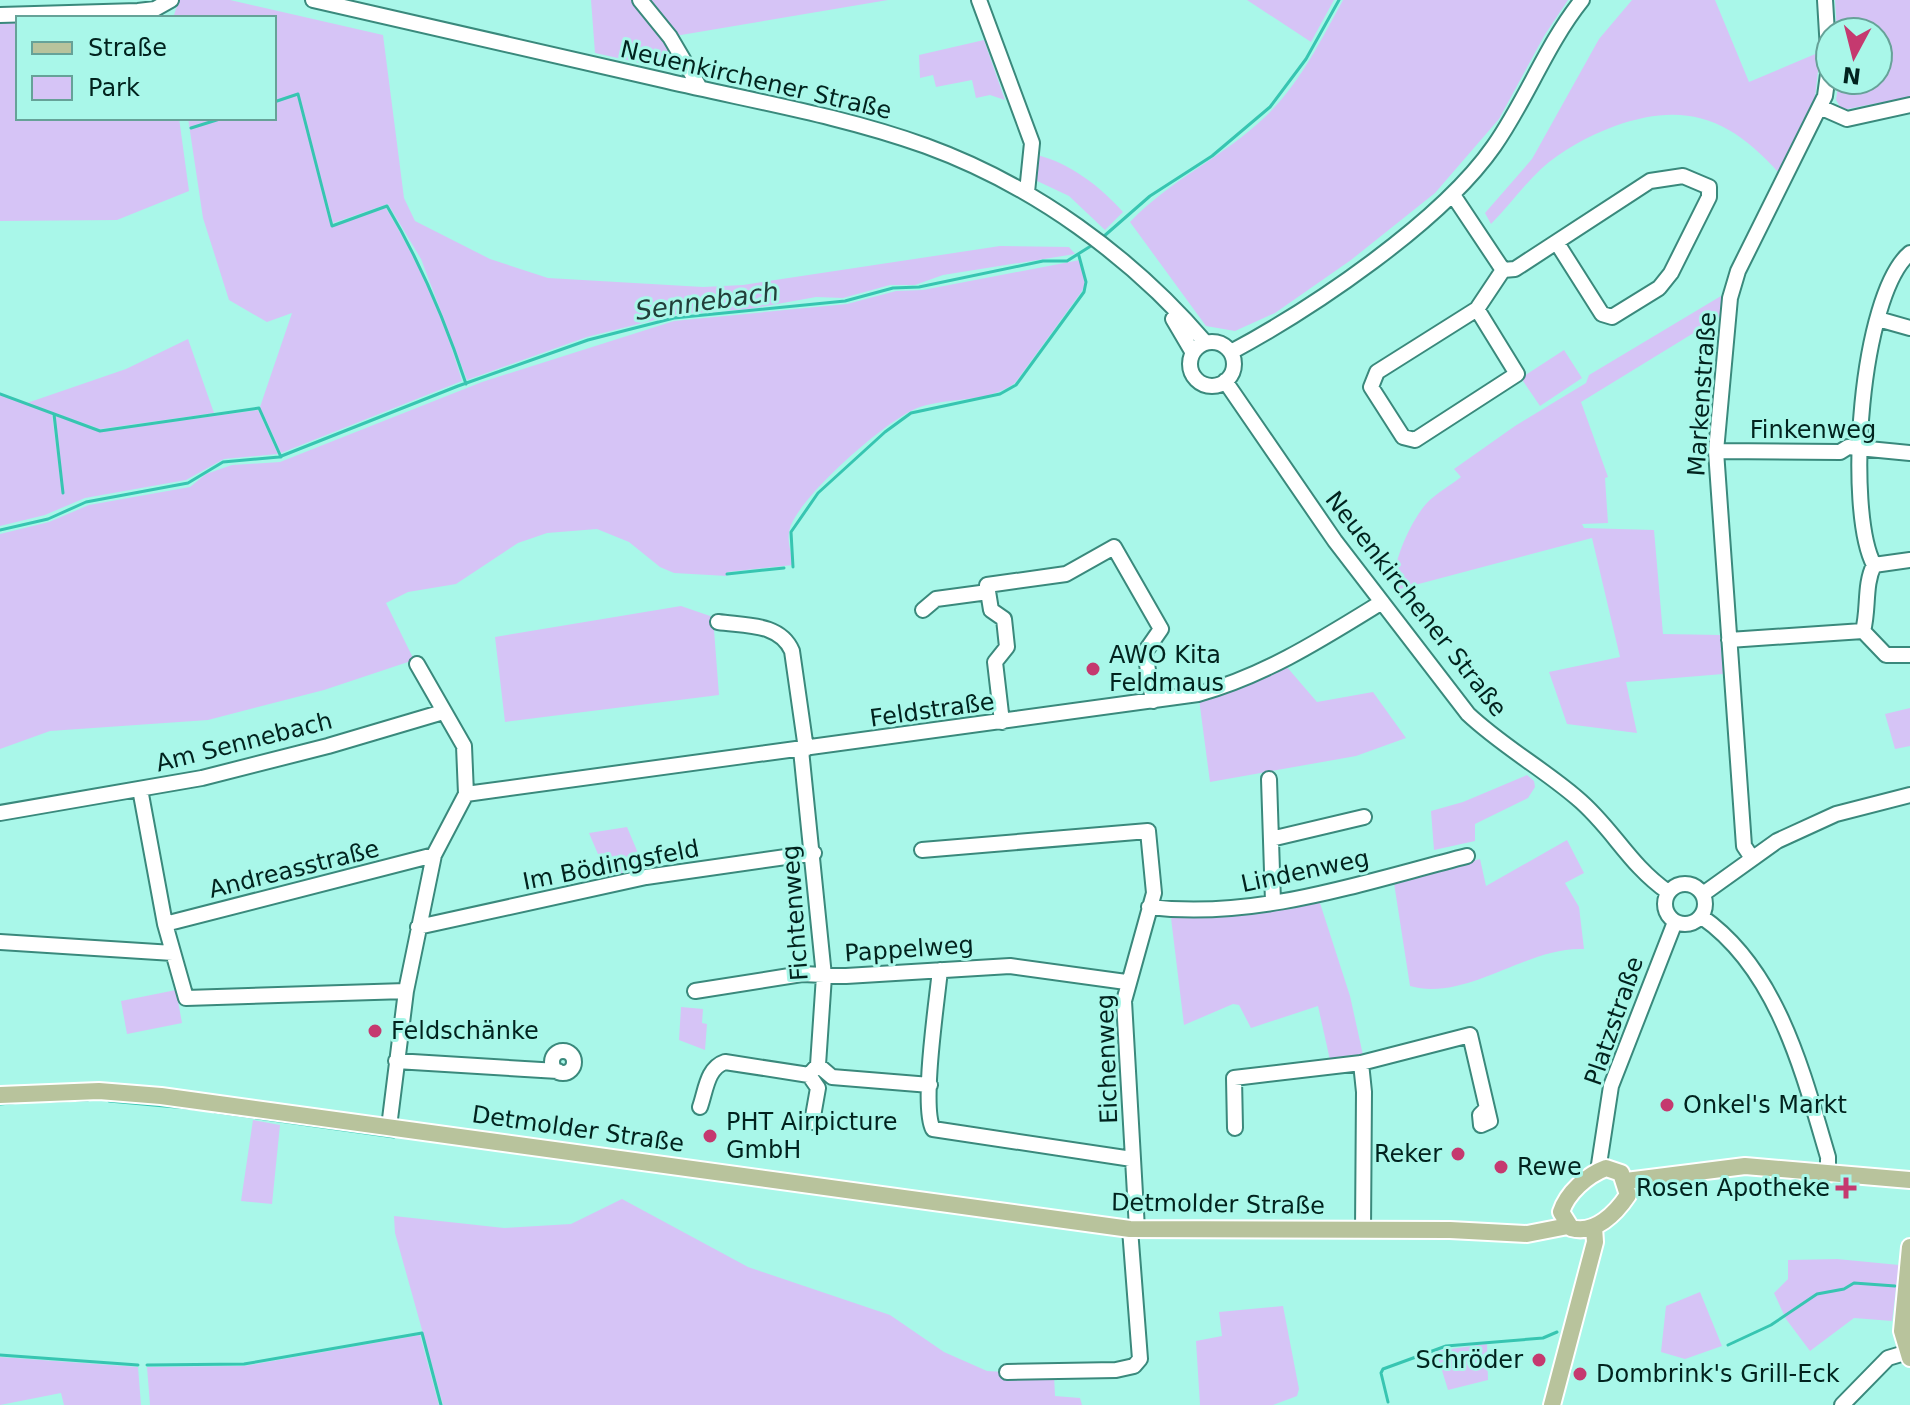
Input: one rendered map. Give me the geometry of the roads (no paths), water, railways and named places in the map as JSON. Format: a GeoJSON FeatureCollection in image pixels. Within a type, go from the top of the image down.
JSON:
{"type":"FeatureCollection","features":[{"type":"Feature","properties":{"kind":"main road","name":"Detmolder Straße"},"geometry":{"type":"LineString","coordinates":[[0,1095],[99,1091],[161,1096],[1133,1229],[1533,1233],[1576,1224]]}},
{"type":"Feature","properties":{"kind":"main road"},"geometry":{"type":"LineString","coordinates":[[1552,1405],[1590,1258],[1569,1196],[1616,1179],[1665,1178],[1719,1167],[1828,1170],[1910,1180]]}},
{"type":"Feature","properties":{"kind":"main road"},"geometry":{"type":"LineString","coordinates":[[1576,1224],[1621,1205],[1616,1179]]}},
{"type":"Feature","properties":{"kind":"main road"},"geometry":{"type":"LineString","coordinates":[[1909,1355],[1902,1331],[1910,1247]]}},
{"type":"Feature","properties":{"kind":"street"},"geometry":{"type":"LineString","coordinates":[[0,15],[138,11],[155,9],[171,0]]}},
{"type":"Feature","properties":{"kind":"street","name":"Neuenkirchener Straße"},"geometry":{"type":"LineString","coordinates":[[313,0],[700,88],[908,140],[952,156],[1027,192],[1098,242],[1205,342]]}},
{"type":"Feature","properties":{"kind":"street"},"geometry":{"type":"LineString","coordinates":[[640,0],[670,37],[700,88]]}},
{"type":"Feature","properties":{"kind":"street"},"geometry":{"type":"LineString","coordinates":[[979,0],[1032,143],[1027,192]]}},
{"type":"Feature","properties":{"kind":"street"},"geometry":{"type":"LineString","coordinates":[[1231,352],[1276,328],[1453,195],[1474,173],[1509,125],[1552,41],[1582,0]]}},
{"type":"Feature","properties":{"kind":"street","name":"Markenstraße"},"geometry":{"type":"LineString","coordinates":[[1752,858],[1744,846],[1716,451],[1730,298],[1738,271],[1822,108],[1829,67],[1825,0]]}},
{"type":"Feature","properties":{"kind":"street"},"geometry":{"type":"LineString","coordinates":[[1822,108],[1847,119],[1910,105]]}},
{"type":"Feature","properties":{"kind":"street"},"geometry":{"type":"LineString","coordinates":[[1503,270],[1515,269],[1650,181],[1683,176],[1709,187],[1709,197],[1671,273],[1659,288],[1612,317],[1602,314],[1557,243]]}},
{"type":"Feature","properties":{"kind":"street"},"geometry":{"type":"LineString","coordinates":[[1453,195],[1503,270]]}},
{"type":"Feature","properties":{"kind":"street"},"geometry":{"type":"LineString","coordinates":[[1874,565],[1864,547],[1859,447],[1862,395],[1888,281],[1910,253]]}},
{"type":"Feature","properties":{"kind":"street"},"geometry":{"type":"LineString","coordinates":[[1477,309],[1517,374],[1415,440],[1403,437],[1371,387],[1377,372],[1477,309],[1503,270]]}},
{"type":"Feature","properties":{"kind":"street","name":"Neuenkirchener Straße"},"geometry":{"type":"LineString","coordinates":[[1151,289],[1176,322],[1193,353]]}},
{"type":"Feature","properties":{"kind":"street"},"geometry":{"type":"LineString","coordinates":[[1878,319],[1910,328]]}},
{"type":"Feature","properties":{"kind":"street"},"geometry":{"type":"LineString","coordinates":[[1205,342],[1220,343],[1231,352],[1235,362],[1225,381],[1216,385],[1198,380],[1190,363],[1193,353],[1205,342]]}},
{"type":"Feature","properties":{"kind":"street","name":"Neuenkirchener Straße"},"geometry":{"type":"LineString","coordinates":[[1225,381],[1335,541],[1468,714],[1490,735],[1578,799],[1643,874],[1668,892]]}},
{"type":"Feature","properties":{"kind":"street","name":"Finkenweg"},"geometry":{"type":"LineString","coordinates":[[1716,451],[1840,452],[1848,447],[1859,447],[1910,453]]}},
{"type":"Feature","properties":{"kind":"street"},"geometry":{"type":"LineString","coordinates":[[1002,722],[995,662],[1007,647],[1004,619],[991,610],[987,585],[1066,574],[1114,547],[1161,629],[1145,652],[1153,701]]}},
{"type":"Feature","properties":{"kind":"street"},"geometry":{"type":"LineString","coordinates":[[1874,565],[1910,560]]}},
{"type":"Feature","properties":{"kind":"street"},"geometry":{"type":"LineString","coordinates":[[1863,631],[1869,608],[1868,576],[1874,565]]}},
{"type":"Feature","properties":{"kind":"street"},"geometry":{"type":"LineString","coordinates":[[923,610],[936,599],[988,592]]}},
{"type":"Feature","properties":{"kind":"street","name":"Feldstraße"},"geometry":{"type":"LineString","coordinates":[[466,794],[1198,694],[1257,675],[1382,602]]}},
{"type":"Feature","properties":{"kind":"street","name":"Fichtenweg"},"geometry":{"type":"LineString","coordinates":[[718,622],[776,631],[787,639],[792,651],[824,976],[813,1070],[818,1088],[812,1122]]}},
{"type":"Feature","properties":{"kind":"street"},"geometry":{"type":"LineString","coordinates":[[1729,640],[1863,631]]}},
{"type":"Feature","properties":{"kind":"street"},"geometry":{"type":"LineString","coordinates":[[1863,631],[1886,655],[1910,655]]}},
{"type":"Feature","properties":{"kind":"street"},"geometry":{"type":"LineString","coordinates":[[389,1127],[406,991],[434,855],[466,794],[464,746],[417,664]]}},
{"type":"Feature","properties":{"kind":"street","name":"Am Sennebach"},"geometry":{"type":"LineString","coordinates":[[0,813],[202,778],[328,746],[443,712]]}},
{"type":"Feature","properties":{"kind":"street"},"geometry":{"type":"LineString","coordinates":[[1269,779],[1273,902]]}},
{"type":"Feature","properties":{"kind":"street"},"geometry":{"type":"LineString","coordinates":[[140,789],[165,924],[182,992],[194,1000],[406,991]]}},
{"type":"Feature","properties":{"kind":"street"},"geometry":{"type":"LineString","coordinates":[[1703,894],[1777,841],[1836,814],[1910,795]]}},
{"type":"Feature","properties":{"kind":"street"},"geometry":{"type":"LineString","coordinates":[[1271,839],[1364,817]]}},
{"type":"Feature","properties":{"kind":"street","name":"Eichenweg"},"geometry":{"type":"LineString","coordinates":[[922,850],[1148,831],[1154,893],[1126,982],[1124,1022],[1140,1359],[1134,1366],[1116,1370],[1007,1372]]}},
{"type":"Feature","properties":{"kind":"street","name":"Im Bödingsfeld"},"geometry":{"type":"LineString","coordinates":[[418,927],[646,877],[814,853]]}},
{"type":"Feature","properties":{"kind":"street","name":"Andreasstraße"},"geometry":{"type":"LineString","coordinates":[[165,924],[434,855]]}},
{"type":"Feature","properties":{"kind":"street","name":"Lindenweg"},"geometry":{"type":"LineString","coordinates":[[1149,907],[1229,910],[1467,856]]}},
{"type":"Feature","properties":{"kind":"street"},"geometry":{"type":"LineString","coordinates":[[1686,883],[1703,894],[1706,905],[1702,917],[1686,925],[1675,922],[1666,912],[1668,892],[1686,883]]}},
{"type":"Feature","properties":{"kind":"street"},"geometry":{"type":"LineString","coordinates":[[1702,917],[1717,928],[1750,964],[1775,1007],[1802,1070],[1828,1157],[1828,1170]]}},
{"type":"Feature","properties":{"kind":"street","name":"Platzstraße"},"geometry":{"type":"LineString","coordinates":[[1616,1179],[1605,1139],[1611,1086],[1675,922]]}},
{"type":"Feature","properties":{"kind":"street"},"geometry":{"type":"LineString","coordinates":[[0,942],[173,953]]}},
{"type":"Feature","properties":{"kind":"street","name":"Pappelweg"},"geometry":{"type":"LineString","coordinates":[[695,991],[802,974],[824,976],[1010,966],[1126,982]]}},
{"type":"Feature","properties":{"kind":"street"},"geometry":{"type":"LineString","coordinates":[[940,970],[930,1085],[929,1122],[933,1129],[942,1133],[1132,1159]]}},
{"type":"Feature","properties":{"kind":"street"},"geometry":{"type":"LineString","coordinates":[[1235,1128],[1234,1078],[1361,1063],[1470,1035],[1487,1108]]}},
{"type":"Feature","properties":{"kind":"street"},"geometry":{"type":"LineString","coordinates":[[396,1061],[558,1071]]}},
{"type":"Feature","properties":{"kind":"street"},"geometry":{"type":"LineString","coordinates":[[700,1107],[712,1069],[725,1062],[813,1070],[832,1077],[930,1085]]}},
{"type":"Feature","properties":{"kind":"street"},"geometry":{"type":"LineString","coordinates":[[1361,1063],[1364,1092],[1363,1230]]}},
{"type":"Feature","properties":{"kind":"street"},"geometry":{"type":"LineString","coordinates":[[1842,1405],[1888,1358],[1909,1355]]}},
{"type":"Feature","properties":{"kind":"waterway","name":"Sennebach"},"geometry":{"type":"LineString","coordinates":[[1103,237],[1150,196],[1212,156],[1270,107],[1306,59],[1339,0]]}},
{"type":"Feature","properties":{"kind":"waterway"},"geometry":{"type":"LineString","coordinates":[[276,101],[298,94],[332,226],[387,206],[431,292],[466,384]]}},
{"type":"Feature","properties":{"kind":"waterway"},"geometry":{"type":"LineString","coordinates":[[191,128],[217,120]]}},
{"type":"Feature","properties":{"kind":"waterway","name":"Sennebach"},"geometry":{"type":"LineString","coordinates":[[0,530],[48,519],[86,502],[188,483],[223,462],[279,457],[458,386],[588,340],[674,318],[845,301],[893,288],[919,287],[1043,261],[1067,261],[1094,244]]}},
{"type":"Feature","properties":{"kind":"waterway"},"geometry":{"type":"LineString","coordinates":[[793,567],[791,532],[818,493],[885,432],[911,413],[1000,394],[1016,385],[1084,292],[1086,282],[1079,256]]}},
{"type":"Feature","properties":{"kind":"waterway"},"geometry":{"type":"LineString","coordinates":[[0,394],[100,431],[259,408],[281,457]]}},
{"type":"Feature","properties":{"kind":"waterway"},"geometry":{"type":"LineString","coordinates":[[54,414],[63,493]]}},
{"type":"Feature","properties":{"kind":"waterway"},"geometry":{"type":"LineString","coordinates":[[727,574],[784,568]]}},
{"type":"Feature","properties":{"kind":"waterway"},"geometry":{"type":"LineString","coordinates":[[52,1101],[88,1100]]}},
{"type":"Feature","properties":{"kind":"waterway"},"geometry":{"type":"LineString","coordinates":[[109,1101],[198,1109]]}},
{"type":"Feature","properties":{"kind":"waterway"},"geometry":{"type":"LineString","coordinates":[[0,1104],[20,1102]]}},
{"type":"Feature","properties":{"kind":"waterway"},"geometry":{"type":"LineString","coordinates":[[215,1112],[394,1137]]}},
{"type":"Feature","properties":{"kind":"waterway"},"geometry":{"type":"LineString","coordinates":[[1728,1345],[1771,1325],[1817,1294],[1844,1289],[1854,1283],[1895,1286]]}},
{"type":"Feature","properties":{"kind":"waterway"},"geometry":{"type":"LineString","coordinates":[[1388,1402],[1381,1373],[1383,1369],[1446,1346],[1543,1338],[1557,1332]]}},
{"type":"Feature","properties":{"kind":"waterway"},"geometry":{"type":"LineString","coordinates":[[147,1365],[244,1364],[422,1333],[441,1405]]}},
{"type":"Feature","properties":{"kind":"waterway"},"geometry":{"type":"LineString","coordinates":[[0,1355],[138,1365]]}},
{"type":"Feature","properties":{"kind":"place","name":"AWO Kita Feldmaus"},"geometry":{"type":"Point","coordinates":[1093,669]}},
{"type":"Feature","properties":{"kind":"place","name":"Feldschänke"},"geometry":{"type":"Point","coordinates":[375,1031]}},
{"type":"Feature","properties":{"kind":"place","name":"Onkel's Markt"},"geometry":{"type":"Point","coordinates":[1667,1105]}},
{"type":"Feature","properties":{"kind":"place","name":"PHT Airpicture GmbH"},"geometry":{"type":"Point","coordinates":[710,1136]}},
{"type":"Feature","properties":{"kind":"place","name":"Reker"},"geometry":{"type":"Point","coordinates":[1458,1154]}},
{"type":"Feature","properties":{"kind":"place","name":"Rewe"},"geometry":{"type":"Point","coordinates":[1501,1167]}},
{"type":"Feature","properties":{"kind":"place","name":"Rosen Apotheke"},"geometry":{"type":"Point","coordinates":[1846,1188]}},
{"type":"Feature","properties":{"kind":"place","name":"Schröder"},"geometry":{"type":"Point","coordinates":[1539,1360]}},
{"type":"Feature","properties":{"kind":"place","name":"Dombrink's Grill-Eck"},"geometry":{"type":"Point","coordinates":[1580,1374]}}]}
